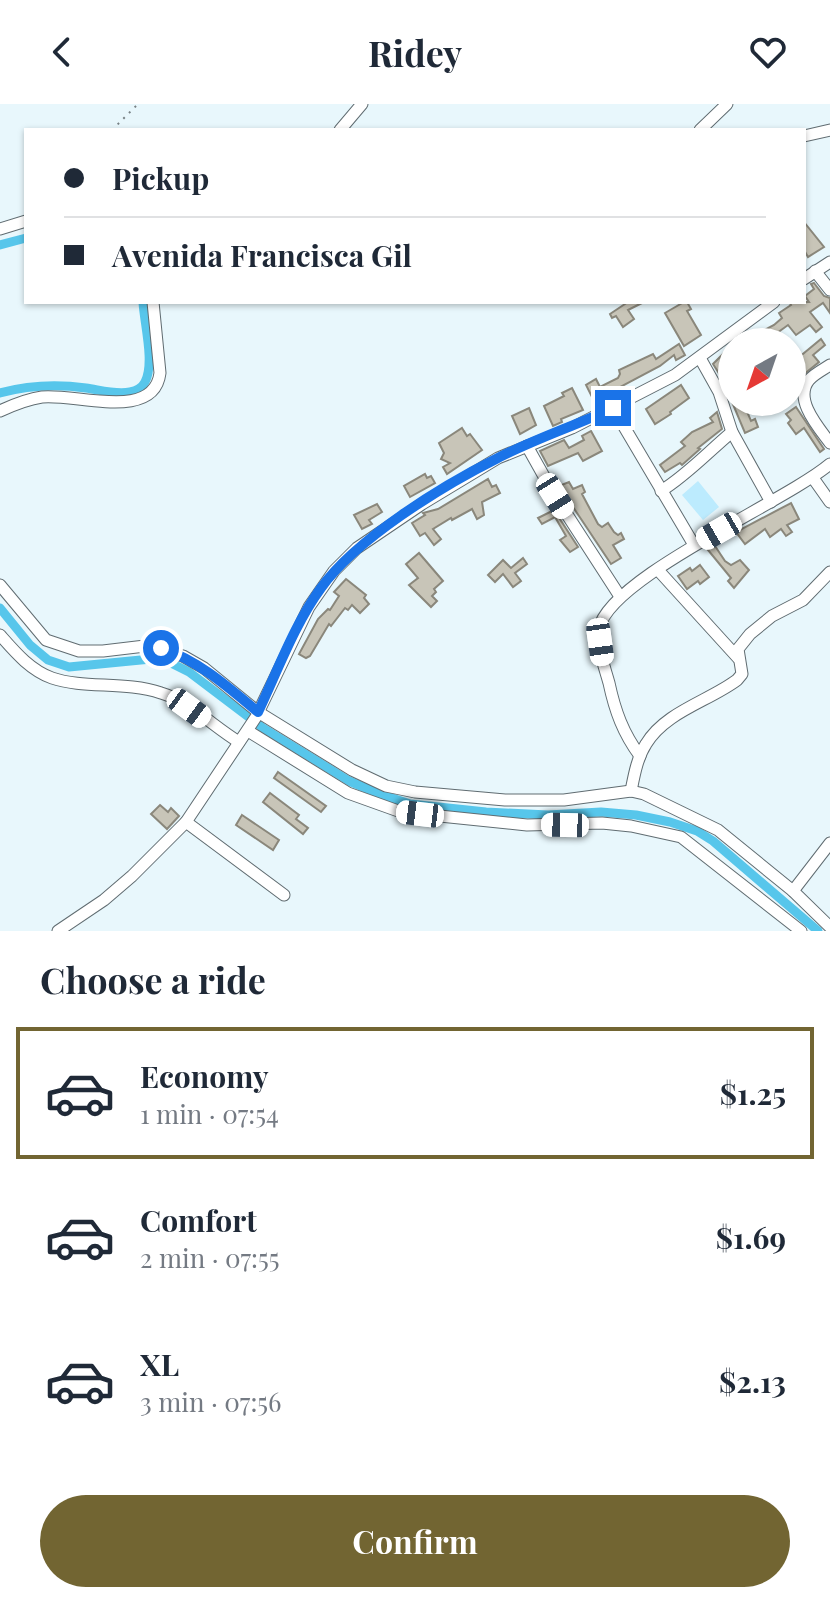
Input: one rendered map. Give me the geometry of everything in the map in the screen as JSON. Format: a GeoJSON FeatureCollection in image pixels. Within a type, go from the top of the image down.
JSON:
{"type":"FeatureCollection","features":[{"type":"Feature","properties":{"kind":"street"},"geometry":{"type":"LineString","coordinates":[[342,128],[362,104]]}},
{"type":"Feature","properties":{"kind":"street"},"geometry":{"type":"LineString","coordinates":[[702,128],[727,104]]}},
{"type":"Feature","properties":{"kind":"street"},"geometry":{"type":"LineString","coordinates":[[806,136],[830,130]]}},
{"type":"Feature","properties":{"kind":"street"},"geometry":{"type":"LineString","coordinates":[[0,229],[24,222]]}},
{"type":"Feature","properties":{"kind":"street"},"geometry":{"type":"LineString","coordinates":[[806,278],[830,262]]}},
{"type":"Feature","properties":{"kind":"street"},"geometry":{"type":"LineString","coordinates":[[815,271],[830,290]]}},
{"type":"Feature","properties":{"kind":"street"},"geometry":{"type":"LineString","coordinates":[[0,411],[42,397],[126,402],[150,394],[159,383],[160,373],[153,304]]}},
{"type":"Feature","properties":{"kind":"street"},"geometry":{"type":"LineString","coordinates":[[58,931],[104,900],[186,822],[253,722],[309,607],[334,571],[357,548],[498,458],[613,408],[675,375],[771,304]]}},
{"type":"Feature","properties":{"kind":"street"},"geometry":{"type":"LineString","coordinates":[[700,358],[719,392],[732,432],[771,502]]}},
{"type":"Feature","properties":{"kind":"street"},"geometry":{"type":"LineString","coordinates":[[830,365],[809,380],[803,398],[830,443]]}},
{"type":"Feature","properties":{"kind":"street"},"geometry":{"type":"LineString","coordinates":[[613,408],[694,545]]}},
{"type":"Feature","properties":{"kind":"street"},"geometry":{"type":"LineString","coordinates":[[661,491],[679,480],[732,432]]}},
{"type":"Feature","properties":{"kind":"street"},"geometry":{"type":"LineString","coordinates":[[527,446],[555,496],[619,595]]}},
{"type":"Feature","properties":{"kind":"street"},"geometry":{"type":"LineString","coordinates":[[640,756],[614,708],[598,630],[609,606],[619,595],[694,545],[813,478],[830,464]]}},
{"type":"Feature","properties":{"kind":"street"},"geometry":{"type":"LineString","coordinates":[[813,478],[830,502]]}},
{"type":"Feature","properties":{"kind":"street"},"geometry":{"type":"LineString","coordinates":[[658,570],[738,658]]}},
{"type":"Feature","properties":{"kind":"street"},"geometry":{"type":"LineString","coordinates":[[631,791],[647,742],[676,716],[737,680],[742,674],[738,649],[750,634],[772,616],[803,600],[830,572]]}},
{"type":"Feature","properties":{"kind":"street"},"geometry":{"type":"LineString","coordinates":[[0,585],[46,640],[79,651],[145,646],[183,656],[204,668],[253,722],[348,793],[401,812],[527,825],[602,823],[681,837],[801,931]]}},
{"type":"Feature","properties":{"kind":"street"},"geometry":{"type":"LineString","coordinates":[[0,635],[22,660],[50,677],[67,682],[131,686],[166,694],[239,742]]}},
{"type":"Feature","properties":{"kind":"street"},"geometry":{"type":"LineString","coordinates":[[253,722],[386,786],[415,792],[505,800],[564,800],[631,791],[644,794],[718,830],[793,891],[830,927]]}},
{"type":"Feature","properties":{"kind":"street"},"geometry":{"type":"LineString","coordinates":[[186,822],[284,895]]}},
{"type":"Feature","properties":{"kind":"street"},"geometry":{"type":"LineString","coordinates":[[793,891],[830,843]]}},
{"type":"Feature","properties":{"kind":"path"},"geometry":{"type":"LineString","coordinates":[[114,128],[138,104]]}},
{"type":"Feature","properties":{"kind":"shaded area"},"geometry":{"type":"Polygon","coordinates":[[[698,481],[719,507],[703,520],[682,495],[698,481]]]}},
{"type":"Feature","properties":{"kind":"building"},"geometry":{"type":"Polygon","coordinates":[[[806,224],[824,247],[808,257],[806,254],[806,224]]]}},
{"type":"Feature","properties":{"kind":"building"},"geometry":{"type":"Polygon","coordinates":[[[814,283],[824,296],[830,298],[830,313],[823,303],[810,312],[822,327],[816,332],[810,325],[806,328],[790,328],[788,325],[768,328],[782,318],[779,313],[790,304],[809,302],[806,295],[814,289],[811,284],[814,283]]]}},
{"type":"Feature","properties":{"kind":"building"},"geometry":{"type":"Polygon","coordinates":[[[625,304],[640,304],[628,310],[634,319],[623,327],[616,316],[612,318],[610,314],[625,304]]]}},
{"type":"Feature","properties":{"kind":"building"},"geometry":{"type":"Polygon","coordinates":[[[681,304],[688,304],[691,309],[687,311],[701,335],[684,346],[665,313],[681,304]]]}},
{"type":"Feature","properties":{"kind":"building"},"geometry":{"type":"Polygon","coordinates":[[[821,339],[825,345],[813,355],[819,362],[806,373],[806,351],[821,339]]]}},
{"type":"Feature","properties":{"kind":"building"},"geometry":{"type":"Polygon","coordinates":[[[679,344],[685,355],[676,360],[674,355],[660,366],[594,401],[586,385],[596,379],[600,387],[618,378],[619,370],[653,354],[656,359],[679,344]]]}},
{"type":"Feature","properties":{"kind":"building"},"geometry":{"type":"Polygon","coordinates":[[[681,385],[689,398],[655,424],[646,409],[681,385]]]}},
{"type":"Feature","properties":{"kind":"building"},"geometry":{"type":"Polygon","coordinates":[[[572,388],[583,410],[561,419],[562,422],[553,426],[544,406],[564,396],[562,393],[572,388]]]}},
{"type":"Feature","properties":{"kind":"building"},"geometry":{"type":"Polygon","coordinates":[[[529,408],[536,425],[520,434],[512,416],[529,408]]]}},
{"type":"Feature","properties":{"kind":"building"},"geometry":{"type":"Polygon","coordinates":[[[717,412],[722,429],[682,465],[680,463],[665,472],[660,465],[685,446],[681,442],[692,432],[713,422],[710,418],[717,412]]]}},
{"type":"Feature","properties":{"kind":"building"},"geometry":{"type":"Polygon","coordinates":[[[738,416],[749,416],[751,421],[755,419],[758,427],[745,433],[738,416]]]}},
{"type":"Feature","properties":{"kind":"building"},"geometry":{"type":"Polygon","coordinates":[[[788,416],[802,416],[824,449],[820,452],[804,428],[796,434],[788,423],[791,420],[788,416]]]}},
{"type":"Feature","properties":{"kind":"building"},"geometry":{"type":"Polygon","coordinates":[[[462,428],[482,450],[447,474],[443,467],[450,463],[441,459],[444,453],[439,443],[462,428]]]}},
{"type":"Feature","properties":{"kind":"building"},"geometry":{"type":"Polygon","coordinates":[[[591,431],[602,451],[583,461],[578,453],[548,466],[540,451],[564,440],[569,448],[584,440],[582,436],[591,431]]]}},
{"type":"Feature","properties":{"kind":"building"},"geometry":{"type":"Polygon","coordinates":[[[425,474],[427,478],[431,476],[435,483],[410,497],[404,486],[425,474]]]}},
{"type":"Feature","properties":{"kind":"building"},"geometry":{"type":"Polygon","coordinates":[[[488,479],[500,493],[482,502],[484,515],[477,519],[472,509],[451,518],[433,529],[441,539],[434,545],[425,533],[420,536],[412,523],[425,515],[423,513],[438,509],[488,479]]]}},
{"type":"Feature","properties":{"kind":"building"},"geometry":{"type":"Polygon","coordinates":[[[569,482],[573,489],[582,485],[585,492],[582,494],[598,524],[602,527],[608,523],[614,532],[618,535],[621,533],[624,539],[613,545],[621,558],[611,564],[559,486],[569,482]]]}},
{"type":"Feature","properties":{"kind":"building"},"geometry":{"type":"Polygon","coordinates":[[[791,503],[799,519],[787,525],[792,532],[786,536],[781,529],[770,537],[765,529],[745,544],[736,532],[791,503]]]}},
{"type":"Feature","properties":{"kind":"building"},"geometry":{"type":"Polygon","coordinates":[[[377,504],[382,512],[369,520],[372,524],[362,529],[354,515],[377,504]]]}},
{"type":"Feature","properties":{"kind":"building"},"geometry":{"type":"Polygon","coordinates":[[[554,510],[578,547],[570,552],[560,540],[566,536],[555,517],[542,524],[538,518],[554,510]]]}},
{"type":"Feature","properties":{"kind":"building"},"geometry":{"type":"Polygon","coordinates":[[[715,546],[725,561],[731,565],[740,560],[749,570],[734,588],[728,581],[731,578],[708,550],[715,546]]]}},
{"type":"Feature","properties":{"kind":"building"},"geometry":{"type":"Polygon","coordinates":[[[419,553],[443,581],[434,589],[436,592],[432,596],[437,601],[431,607],[409,585],[418,578],[406,564],[419,553]]]}},
{"type":"Feature","properties":{"kind":"building"},"geometry":{"type":"Polygon","coordinates":[[[523,558],[527,564],[515,573],[521,581],[513,587],[503,574],[495,582],[488,575],[503,560],[511,568],[523,558]]]}},
{"type":"Feature","properties":{"kind":"building"},"geometry":{"type":"Polygon","coordinates":[[[700,565],[709,577],[687,589],[678,576],[700,565]]]}},
{"type":"Feature","properties":{"kind":"building"},"geometry":{"type":"Polygon","coordinates":[[[346,579],[366,595],[364,598],[369,604],[360,613],[352,605],[348,610],[345,608],[331,626],[329,624],[306,658],[299,654],[318,619],[330,610],[339,596],[334,592],[346,579]]]}},
{"type":"Feature","properties":{"kind":"building"},"geometry":{"type":"Polygon","coordinates":[[[278,772],[326,806],[321,812],[274,778],[278,772]]]}},
{"type":"Feature","properties":{"kind":"building"},"geometry":{"type":"Polygon","coordinates":[[[270,793],[299,815],[296,819],[308,828],[303,834],[263,802],[270,793]]]}},
{"type":"Feature","properties":{"kind":"building"},"geometry":{"type":"Polygon","coordinates":[[[160,805],[168,812],[171,808],[179,816],[167,829],[151,814],[160,805]]]}},
{"type":"Feature","properties":{"kind":"building"},"geometry":{"type":"Polygon","coordinates":[[[242,815],[279,840],[273,850],[236,825],[242,815]]]}},
{"type":"Feature","properties":{"kind":"waterway"},"geometry":{"type":"LineString","coordinates":[[0,245],[24,239]]}},
{"type":"Feature","properties":{"kind":"waterway"},"geometry":{"type":"LineString","coordinates":[[0,393],[43,386],[119,393],[138,389],[145,382],[149,364],[143,304]]}},
{"type":"Feature","properties":{"kind":"waterway"},"geometry":{"type":"LineString","coordinates":[[0,608],[30,645],[48,660],[69,667],[151,659],[169,662],[189,672],[263,728],[349,781],[410,804],[486,812],[636,815],[697,831],[713,841],[818,931]]}},
{"type":"Feature","properties":{"kind":"route"},"geometry":{"type":"LineString","coordinates":[[161,648],[204,668],[258,712],[320,588],[357,548],[498,458],[613,408]]}}]}
